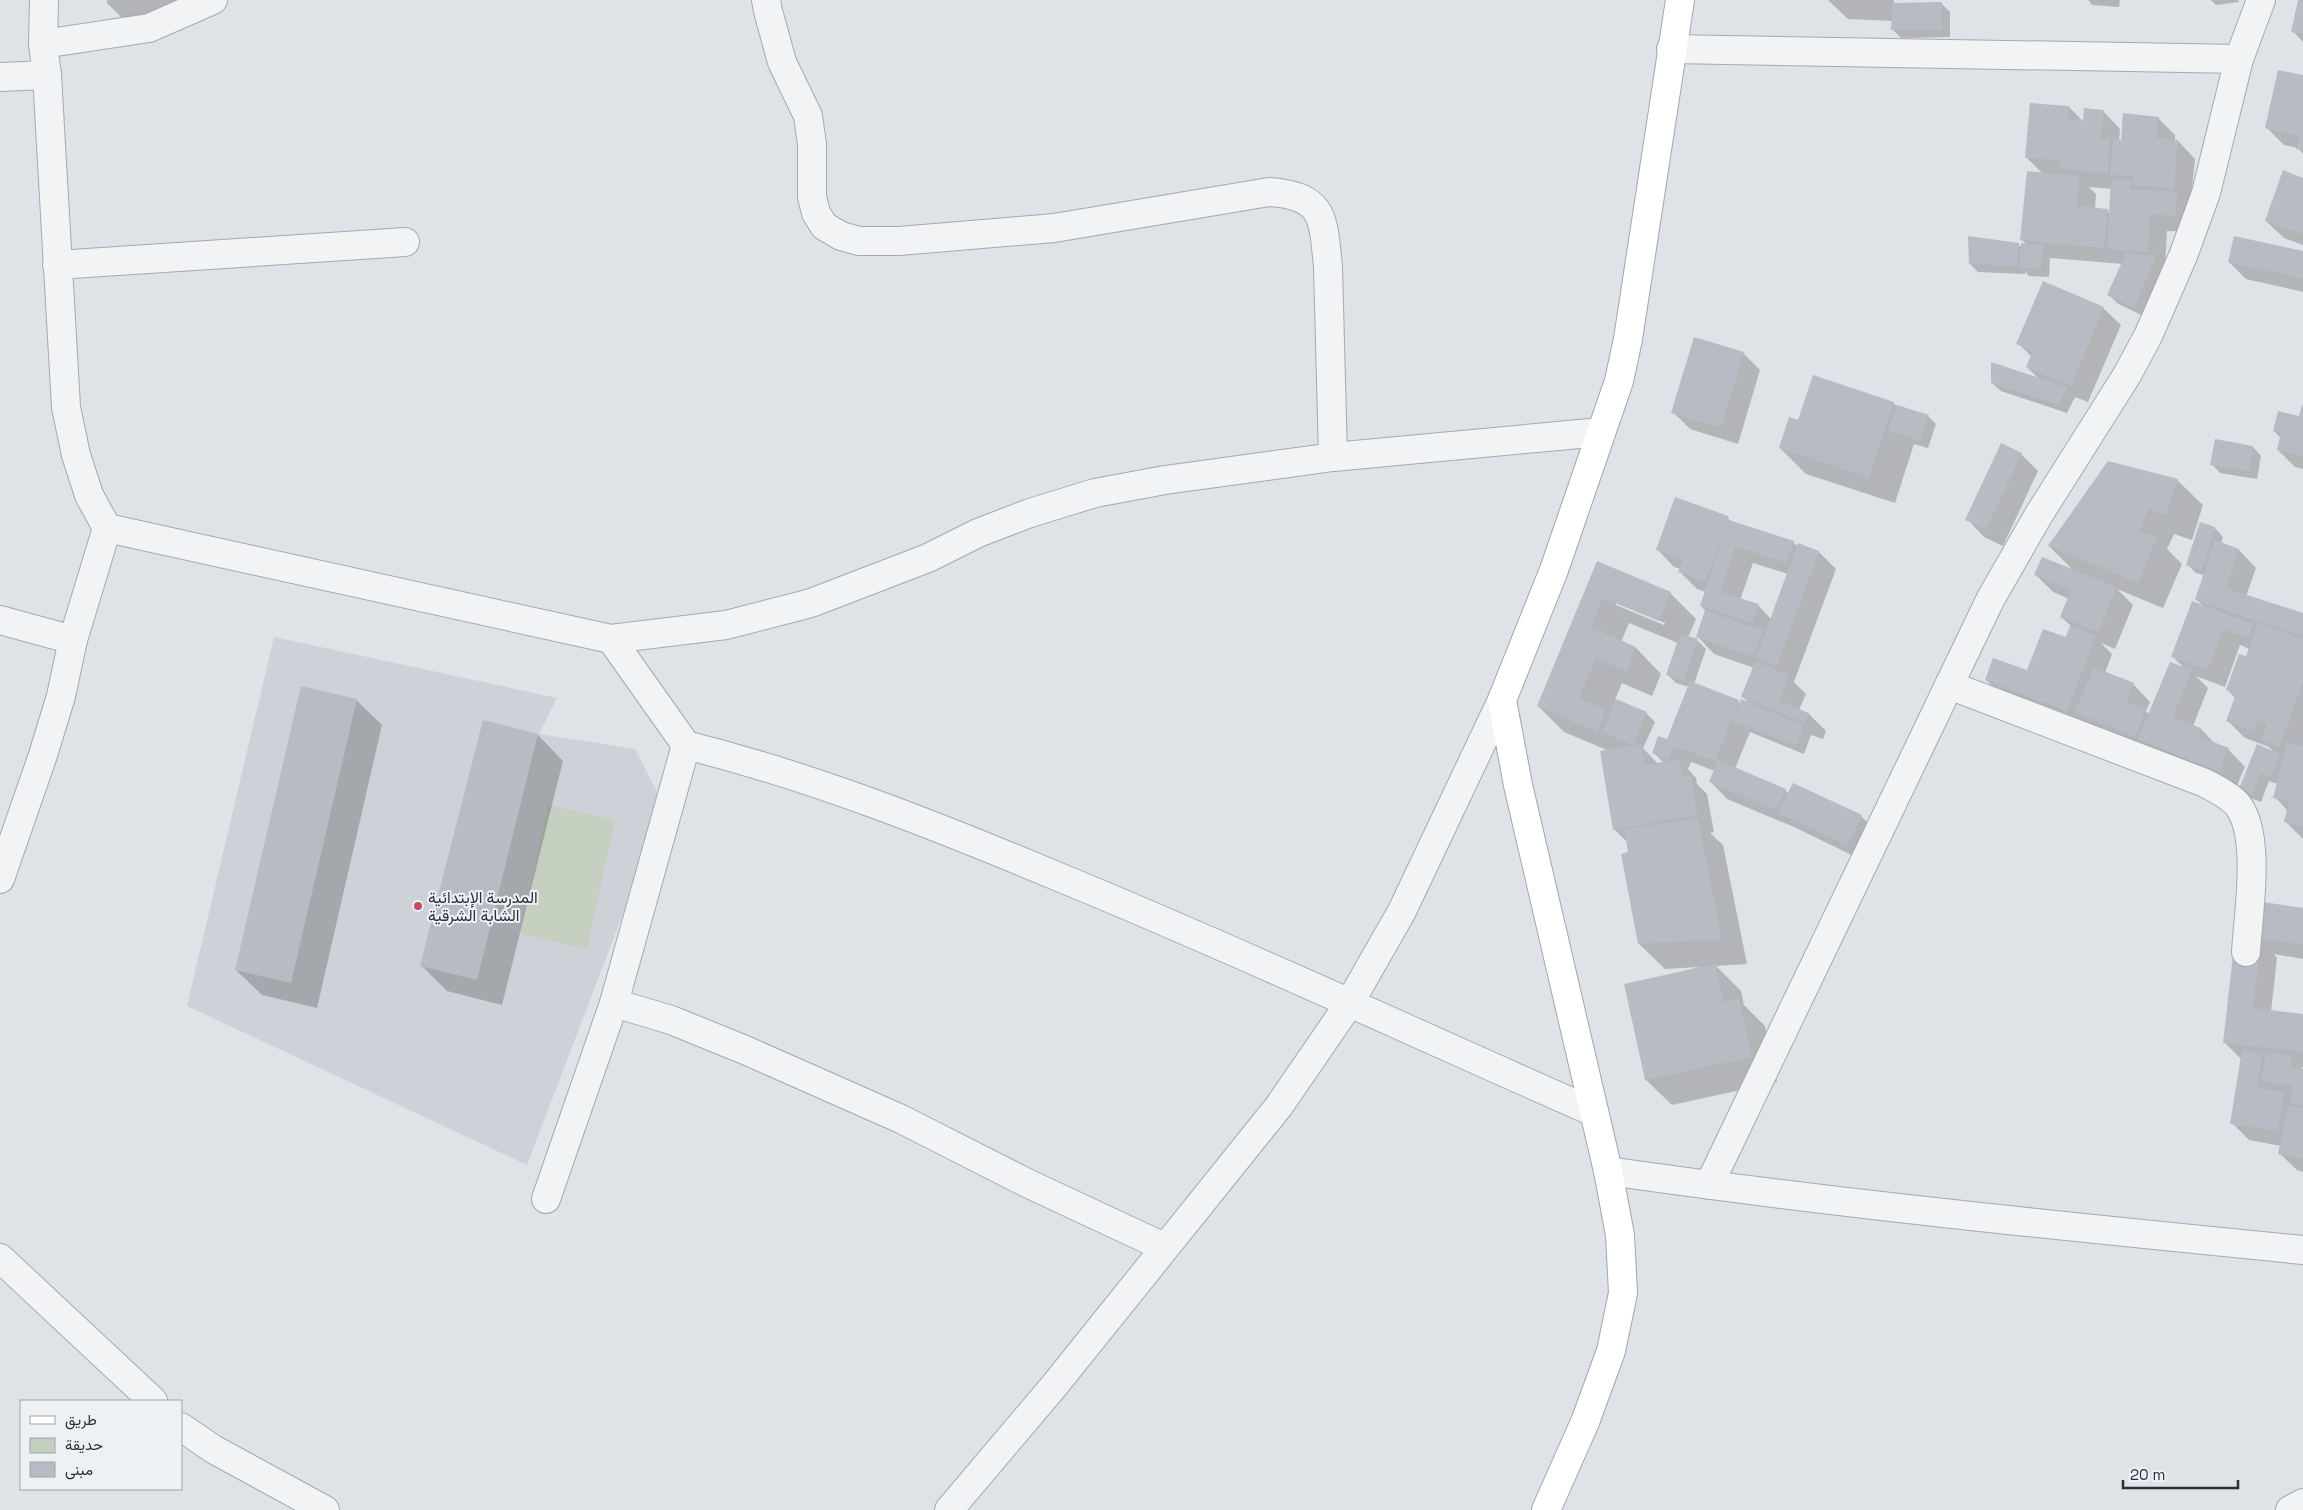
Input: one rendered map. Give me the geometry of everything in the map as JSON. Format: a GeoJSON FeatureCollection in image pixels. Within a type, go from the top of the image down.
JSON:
{"type":"FeatureCollection","features":[{"type":"Feature","properties":{"kind":"main road"},"geometry":{"type":"LineString","coordinates":[[1546,1510],[1585,1422],[1611,1350],[1623,1293],[1620,1235],[1608,1171],[1518,785],[1502,700],[1554,570],[1619,381],[1628,339],[1671,48],[1680,0]]}},
{"type":"Feature","properties":{"kind":"street"},"geometry":{"type":"LineString","coordinates":[[0,879],[43,755],[61,696],[73,640],[107,528],[89,495],[76,455],[66,407],[47,75],[43,44],[44,0]]}},
{"type":"Feature","properties":{"kind":"street"},"geometry":{"type":"LineString","coordinates":[[43,44],[149,28],[213,0]]}},
{"type":"Feature","properties":{"kind":"street"},"geometry":{"type":"LineString","coordinates":[[766,0],[782,62],[808,116],[812,144],[812,197],[816,213],[824,226],[841,236],[859,241],[899,241],[1054,228],[1269,192],[1291,194],[1309,201],[1320,215],[1325,237],[1328,267],[1333,457]]}},
{"type":"Feature","properties":{"kind":"street"},"geometry":{"type":"LineString","coordinates":[[1709,1185],[1986,608],[2013,559],[2127,375],[2148,336],[2183,256],[2206,193],[2239,59],[2261,0]]}},
{"type":"Feature","properties":{"kind":"street"},"geometry":{"type":"LineString","coordinates":[[1671,48],[2239,59]]}},
{"type":"Feature","properties":{"kind":"street"},"geometry":{"type":"LineString","coordinates":[[0,77],[47,75]]}},
{"type":"Feature","properties":{"kind":"street"},"geometry":{"type":"LineString","coordinates":[[58,265],[405,242]]}},
{"type":"Feature","properties":{"kind":"street"},"geometry":{"type":"LineString","coordinates":[[107,528],[611,639],[726,625],[811,603],[928,558],[978,533],[1030,513],[1095,493],[1165,480],[1333,457],[1601,432]]}},
{"type":"Feature","properties":{"kind":"street"},"geometry":{"type":"LineString","coordinates":[[0,620],[73,640]]}},
{"type":"Feature","properties":{"kind":"street"},"geometry":{"type":"LineString","coordinates":[[611,639],[686,745],[752,762],[829,787],[980,844],[1191,932],[1594,1112]]}},
{"type":"Feature","properties":{"kind":"street"},"geometry":{"type":"LineString","coordinates":[[1949,685],[2205,783],[2223,793],[2237,805],[2248,825],[2252,852],[2246,952]]}},
{"type":"Feature","properties":{"kind":"street"},"geometry":{"type":"LineString","coordinates":[[949,1510],[1060,1378],[1278,1106],[1349,1004],[1381,952],[1406,903],[1502,700]]}},
{"type":"Feature","properties":{"kind":"street"},"geometry":{"type":"LineString","coordinates":[[546,1199],[614,1003],[686,745]]}},
{"type":"Feature","properties":{"kind":"street"},"geometry":{"type":"LineString","coordinates":[[614,1003],[671,1020],[901,1119],[1027,1184],[1164,1247]]}},
{"type":"Feature","properties":{"kind":"street"},"geometry":{"type":"LineString","coordinates":[[1608,1171],[1709,1185],[2050,1225],[2303,1250]]}},
{"type":"Feature","properties":{"kind":"street"},"geometry":{"type":"LineString","coordinates":[[0,1258],[151,1400]]}},
{"type":"Feature","properties":{"kind":"street"},"geometry":{"type":"LineString","coordinates":[[182,1428],[213,1450],[325,1510]]}},
{"type":"Feature","properties":{"kind":"street"},"geometry":{"type":"LineString","coordinates":[[2290,1510],[2303,1502]]}},
{"type":"Feature","properties":{"kind":"shaded area","name":"المدرسة الإبتدائية الشابة الشرقية"},"geometry":{"type":"Polygon","coordinates":[[[274,637],[557,698],[539,734],[635,749],[664,806],[527,1165],[187,1006],[274,637]]]}},
{"type":"Feature","properties":{"kind":"green space"},"geometry":{"type":"Polygon","coordinates":[[[548,805],[615,820],[587,949],[520,934],[548,805]]]}},
{"type":"Feature","properties":{"kind":"building"},"geometry":{"type":"Polygon","coordinates":[[[2298,0],[2303,0],[2303,34],[2291,32],[2298,0]]]}},
{"type":"Feature","properties":{"kind":"building"},"geometry":{"type":"Polygon","coordinates":[[[1942,2],[1942,30],[1891,30],[1892,3],[1942,2]]]}},
{"type":"Feature","properties":{"kind":"building"},"geometry":{"type":"Polygon","coordinates":[[[2278,70],[2303,75],[2303,150],[2296,149],[2299,136],[2265,128],[2278,70]]]}},
{"type":"Feature","properties":{"kind":"building"},"geometry":{"type":"Polygon","coordinates":[[[2030,103],[2069,106],[2068,120],[2083,121],[2084,108],[2104,110],[2101,139],[2110,139],[2108,173],[2059,169],[2060,160],[2025,158],[2030,103]]]}},
{"type":"Feature","properties":{"kind":"building"},"geometry":{"type":"Polygon","coordinates":[[[2123,113],[2159,117],[2156,138],[2178,140],[2174,188],[2132,185],[2133,176],[2110,175],[2113,139],[2121,140],[2123,113]]]}},
{"type":"Feature","properties":{"kind":"building"},"geometry":{"type":"Polygon","coordinates":[[[2283,170],[2303,178],[2303,234],[2265,221],[2283,170]]]}},
{"type":"Feature","properties":{"kind":"building"},"geometry":{"type":"Polygon","coordinates":[[[2027,171],[2079,176],[2077,206],[2108,209],[2104,248],[2020,240],[2027,171]]]}},
{"type":"Feature","properties":{"kind":"building"},"geometry":{"type":"Polygon","coordinates":[[[2111,179],[2130,180],[2130,189],[2177,192],[2176,216],[2150,214],[2148,252],[2107,249],[2111,179]]]}},
{"type":"Feature","properties":{"kind":"building"},"geometry":{"type":"Polygon","coordinates":[[[1968,236],[2019,243],[2017,266],[1969,264],[1968,236]]]}},
{"type":"Feature","properties":{"kind":"building"},"geometry":{"type":"Polygon","coordinates":[[[2234,236],[2303,251],[2303,279],[2228,262],[2234,236]]]}},
{"type":"Feature","properties":{"kind":"building"},"geometry":{"type":"Polygon","coordinates":[[[2021,243],[2043,245],[2041,269],[2019,268],[2021,243]]]}},
{"type":"Feature","properties":{"kind":"building"},"geometry":{"type":"Polygon","coordinates":[[[2126,253],[2156,256],[2134,308],[2107,295],[2126,253]]]}},
{"type":"Feature","properties":{"kind":"building"},"geometry":{"type":"Polygon","coordinates":[[[2043,281],[2104,307],[2071,386],[2026,367],[2033,351],[2016,344],[2043,281]]]}},
{"type":"Feature","properties":{"kind":"building"},"geometry":{"type":"Polygon","coordinates":[[[1694,337],[1744,352],[1721,428],[1671,413],[1694,337]]]}},
{"type":"Feature","properties":{"kind":"building"},"geometry":{"type":"Polygon","coordinates":[[[1991,362],[2067,387],[2059,405],[1991,383],[1991,362]]]}},
{"type":"Feature","properties":{"kind":"building"},"geometry":{"type":"Polygon","coordinates":[[[1813,375],[1894,402],[1869,478],[1779,448],[1789,417],[1798,420],[1813,375]]]}},
{"type":"Feature","properties":{"kind":"building"},"geometry":{"type":"Polygon","coordinates":[[[1897,405],[1929,415],[1920,441],[1888,430],[1897,405]]]}},
{"type":"Feature","properties":{"kind":"building"},"geometry":{"type":"Polygon","coordinates":[[[2302,405],[2303,457],[2277,450],[2281,433],[2273,431],[2278,411],[2299,416],[2302,405]]]}},
{"type":"Feature","properties":{"kind":"building"},"geometry":{"type":"Polygon","coordinates":[[[2215,439],[2253,446],[2249,471],[2210,465],[2215,439]]]}},
{"type":"Feature","properties":{"kind":"building"},"geometry":{"type":"Polygon","coordinates":[[[2001,443],[2022,453],[1986,529],[1965,520],[2001,443]]]}},
{"type":"Feature","properties":{"kind":"building"},"geometry":{"type":"Polygon","coordinates":[[[2108,461],[2178,479],[2166,515],[2149,509],[2139,531],[2157,537],[2138,583],[2048,546],[2108,461]]]}},
{"type":"Feature","properties":{"kind":"building"},"geometry":{"type":"Polygon","coordinates":[[[1675,497],[1728,516],[1729,520],[1794,541],[1786,563],[1735,546],[1720,592],[1759,604],[1752,623],[1700,606],[1725,530],[1705,581],[1678,572],[1683,560],[1656,550],[1675,497]]]}},
{"type":"Feature","properties":{"kind":"building"},"geometry":{"type":"Polygon","coordinates":[[[2200,522],[2215,527],[2202,570],[2186,565],[2200,522]]]}},
{"type":"Feature","properties":{"kind":"building"},"geometry":{"type":"Polygon","coordinates":[[[2215,540],[2239,549],[2226,588],[2303,613],[2303,637],[2195,600],[2215,540]]]}},
{"type":"Feature","properties":{"kind":"building"},"geometry":{"type":"Polygon","coordinates":[[[1798,543],[1819,551],[1777,666],[1756,658],[1798,543]]]}},
{"type":"Feature","properties":{"kind":"building"},"geometry":{"type":"Polygon","coordinates":[[[2042,557],[2117,587],[2098,632],[2060,617],[2071,590],[2034,575],[2042,557]]]}},
{"type":"Feature","properties":{"kind":"building"},"geometry":{"type":"Polygon","coordinates":[[[1597,561],[1671,592],[1659,621],[1603,598],[1591,627],[1636,647],[1627,671],[1596,658],[1579,698],[1606,709],[1597,732],[1537,706],[1597,561]]]}},
{"type":"Feature","properties":{"kind":"building"},"geometry":{"type":"Polygon","coordinates":[[[2192,601],[2253,624],[2248,638],[2223,629],[2208,670],[2171,657],[2192,601]]]}},
{"type":"Feature","properties":{"kind":"building"},"geometry":{"type":"Polygon","coordinates":[[[1705,610],[1763,631],[1753,657],[1696,637],[1705,610]]]}},
{"type":"Feature","properties":{"kind":"building"},"geometry":{"type":"Polygon","coordinates":[[[2258,623],[2303,639],[2303,682],[2279,747],[2261,740],[2267,724],[2257,720],[2253,731],[2226,721],[2236,694],[2226,690],[2239,654],[2246,656],[2258,623]]]}},
{"type":"Feature","properties":{"kind":"building"},"geometry":{"type":"Polygon","coordinates":[[[2070,626],[2096,636],[2067,711],[1985,680],[1993,658],[2027,670],[2043,629],[2066,637],[2070,626]]]}},
{"type":"Feature","properties":{"kind":"building"},"geometry":{"type":"Polygon","coordinates":[[[1680,634],[1698,639],[1684,681],[1666,675],[1680,634]]]}},
{"type":"Feature","properties":{"kind":"building"},"geometry":{"type":"Polygon","coordinates":[[[1755,662],[1789,675],[1779,701],[1809,713],[1805,723],[1741,697],[1755,662]]]}},
{"type":"Feature","properties":{"kind":"building"},"geometry":{"type":"Polygon","coordinates":[[[2170,662],[2192,670],[2173,717],[2201,728],[2198,736],[2229,748],[2219,772],[2138,739],[2170,662]]]}},
{"type":"Feature","properties":{"kind":"building"},"geometry":{"type":"Polygon","coordinates":[[[2094,667],[2134,683],[2126,701],[2146,709],[2135,737],[2075,712],[2094,667]]]}},
{"type":"Feature","properties":{"kind":"building"},"geometry":{"type":"Polygon","coordinates":[[[1690,681],[1739,700],[1715,761],[1674,746],[1668,759],[1652,753],[1658,736],[1667,739],[1690,681]]]}},
{"type":"Feature","properties":{"kind":"building"},"geometry":{"type":"Polygon","coordinates":[[[301,686],[357,699],[291,983],[235,970],[301,686]]]}},
{"type":"Feature","properties":{"kind":"building"},"geometry":{"type":"Polygon","coordinates":[[[1616,699],[1647,712],[1633,745],[1602,732],[1616,699]]]}},
{"type":"Feature","properties":{"kind":"building"},"geometry":{"type":"Polygon","coordinates":[[[1741,699],[1804,725],[1796,746],[1732,721],[1741,699]]]}},
{"type":"Feature","properties":{"kind":"building"},"geometry":{"type":"Polygon","coordinates":[[[483,720],[538,734],[477,980],[420,966],[483,720]]]}},
{"type":"Feature","properties":{"kind":"building"},"geometry":{"type":"Polygon","coordinates":[[[2287,742],[2303,746],[2303,827],[2284,822],[2289,801],[2273,798],[2287,742]]]}},
{"type":"Feature","properties":{"kind":"building"},"geometry":{"type":"Polygon","coordinates":[[[1641,744],[1645,765],[1679,759],[1682,777],[1691,776],[1697,815],[1613,830],[1600,751],[1641,744]]]}},
{"type":"Feature","properties":{"kind":"building"},"geometry":{"type":"Polygon","coordinates":[[[2257,744],[2280,754],[2271,777],[2261,773],[2252,795],[2239,789],[2257,744]]]}},
{"type":"Feature","properties":{"kind":"building"},"geometry":{"type":"Polygon","coordinates":[[[1718,760],[1786,789],[1776,810],[1709,782],[1718,760]]]}},
{"type":"Feature","properties":{"kind":"building"},"geometry":{"type":"Polygon","coordinates":[[[1793,783],[1862,815],[1848,845],[1778,813],[1793,783]]]}},
{"type":"Feature","properties":{"kind":"building"},"geometry":{"type":"Polygon","coordinates":[[[1698,818],[1722,939],[1638,944],[1621,854],[1628,852],[1624,829],[1698,818]]]}},
{"type":"Feature","properties":{"kind":"building"},"geometry":{"type":"Polygon","coordinates":[[[2242,899],[2303,908],[2303,945],[2236,934],[2242,899]]]}},
{"type":"Feature","properties":{"kind":"building"},"geometry":{"type":"Polygon","coordinates":[[[2235,937],[2261,939],[2253,1008],[2303,1014],[2303,1052],[2223,1043],[2235,937]]]}},
{"type":"Feature","properties":{"kind":"building"},"geometry":{"type":"Polygon","coordinates":[[[1715,964],[1724,1002],[1739,999],[1752,1057],[1645,1080],[1624,984],[1715,964]]]}},
{"type":"Feature","properties":{"kind":"building"},"geometry":{"type":"Polygon","coordinates":[[[2242,1050],[2263,1054],[2257,1088],[2284,1092],[2278,1131],[2230,1124],[2242,1050]]]}},
{"type":"Feature","properties":{"kind":"building"},"geometry":{"type":"Polygon","coordinates":[[[2266,1052],[2292,1056],[2290,1067],[2303,1069],[2303,1105],[2290,1103],[2293,1086],[2261,1081],[2266,1052]]]}},
{"type":"Feature","properties":{"kind":"building"},"geometry":{"type":"Polygon","coordinates":[[[2288,1106],[2303,1109],[2303,1159],[2278,1154],[2288,1106]]]}},
{"type":"Feature","properties":{"kind":"place","name":"المدرسة الإبتدائية الشابة الشرقية"},"geometry":{"type":"Point","coordinates":[418,906]}}]}
